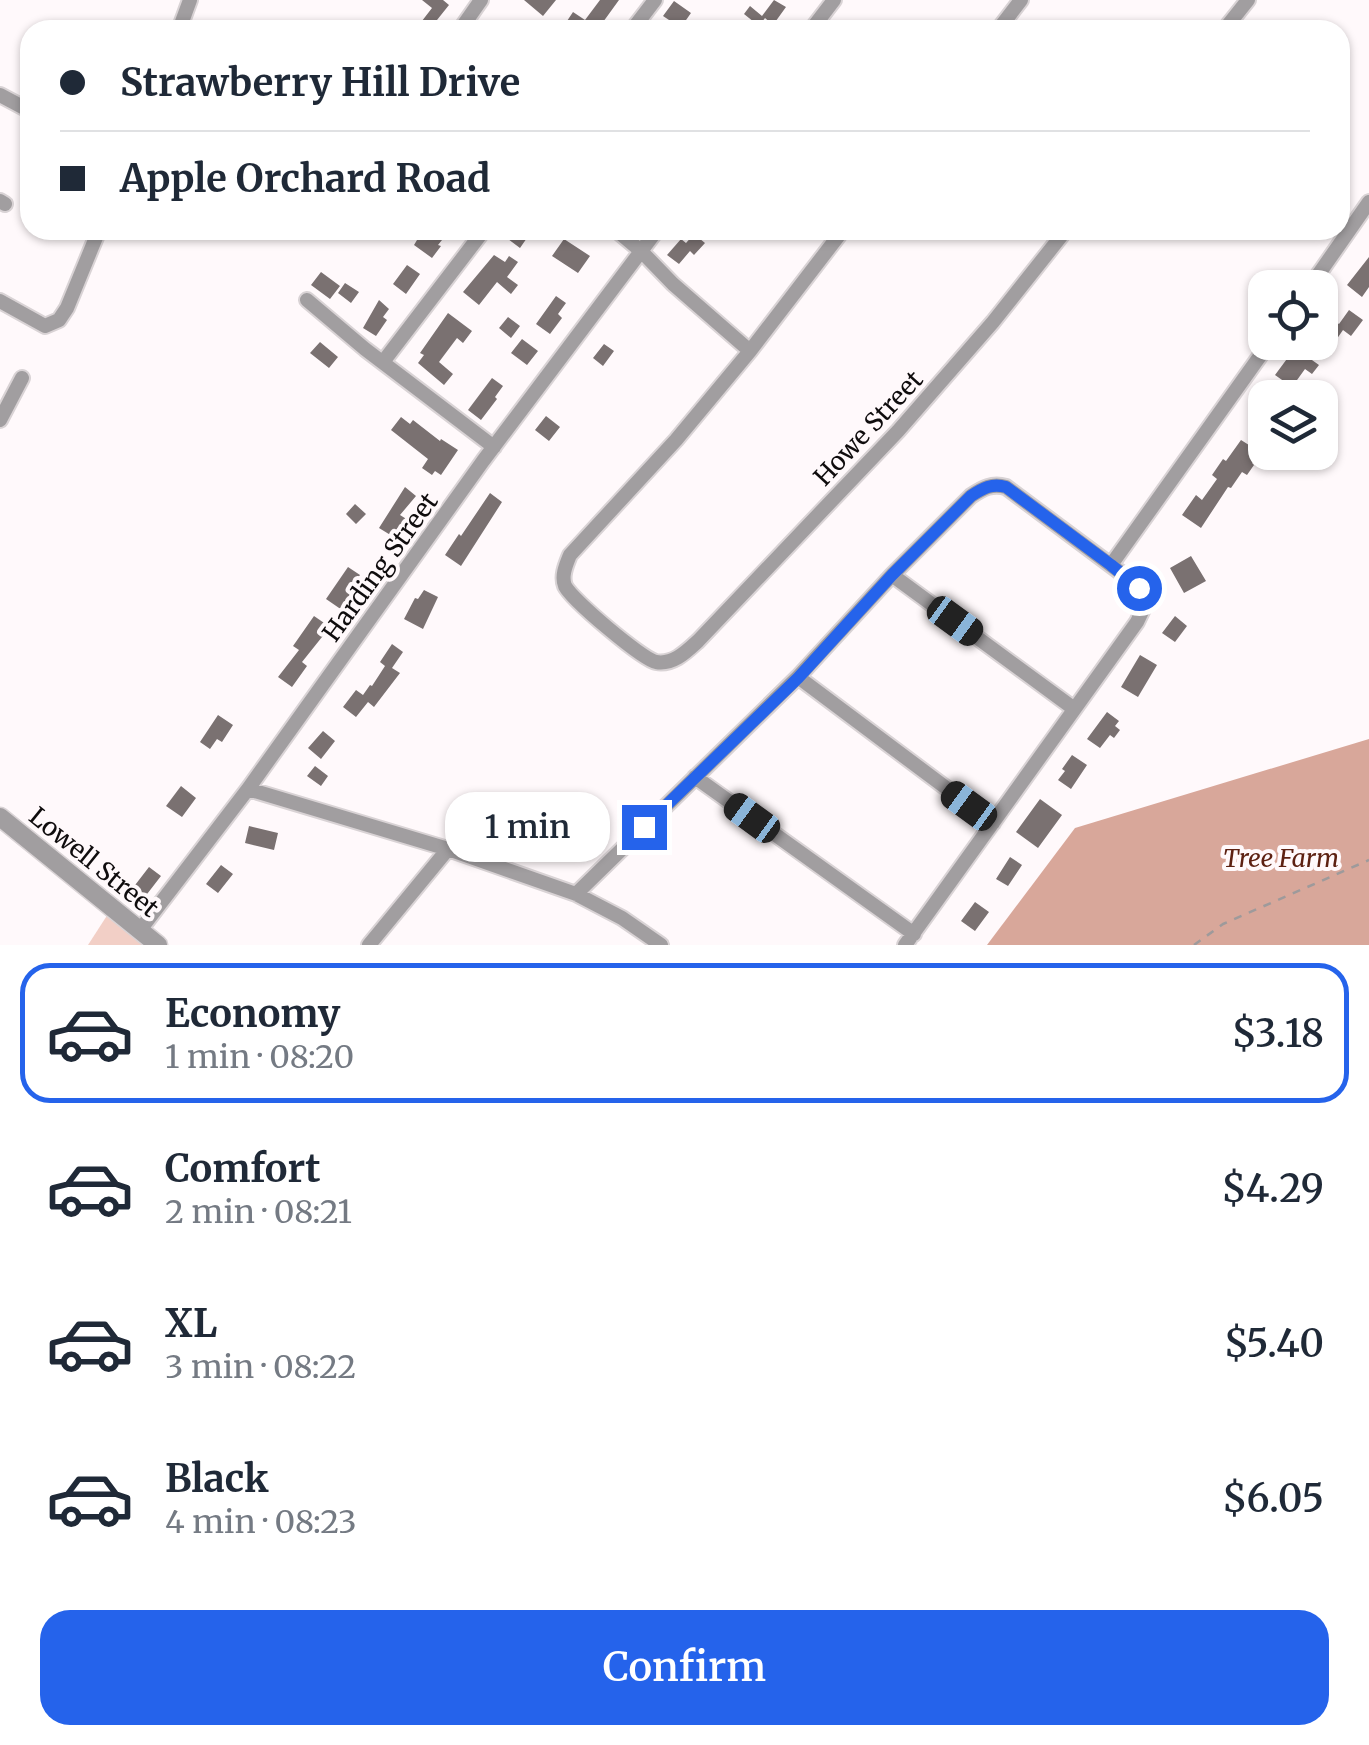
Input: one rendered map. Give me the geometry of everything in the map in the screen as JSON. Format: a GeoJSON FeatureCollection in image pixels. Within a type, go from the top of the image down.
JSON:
{"type":"FeatureCollection","features":[{"type":"Feature","properties":{"kind":"street"},"geometry":{"type":"LineString","coordinates":[[640,20],[655,0]]}},
{"type":"Feature","properties":{"kind":"street"},"geometry":{"type":"LineString","coordinates":[[819,20],[834,0]]}},
{"type":"Feature","properties":{"kind":"street"},"geometry":{"type":"LineString","coordinates":[[1006,20],[1021,0]]}},
{"type":"Feature","properties":{"kind":"street"},"geometry":{"type":"LineString","coordinates":[[1232,20],[1248,0]]}},
{"type":"Feature","properties":{"kind":"street"},"geometry":{"type":"LineString","coordinates":[[1350,229],[1369,202]]}},
{"type":"Feature","properties":{"kind":"street"},"geometry":{"type":"LineString","coordinates":[[0,301],[45,326],[58,320],[67,308],[95,240]]}},
{"type":"Feature","properties":{"kind":"street"},"geometry":{"type":"LineString","coordinates":[[383,362],[476,240]]}},
{"type":"Feature","properties":{"kind":"street"},"geometry":{"type":"LineString","coordinates":[[628,240],[750,351],[835,240]]}},
{"type":"Feature","properties":{"kind":"street","name":"Harding Street"},"geometry":{"type":"LineString","coordinates":[[140,930],[248,790],[494,447],[648,240]]}},
{"type":"Feature","properties":{"kind":"street","name":"Howe Street"},"geometry":{"type":"LineString","coordinates":[[750,351],[676,440],[570,556],[564,569],[565,586],[642,656],[656,662],[669,662],[683,655],[898,432],[994,322],[1058,240]]}},
{"type":"Feature","properties":{"kind":"street"},"geometry":{"type":"LineString","coordinates":[[1322,270],[1342,240]]}},
{"type":"Feature","properties":{"kind":"street"},"geometry":{"type":"LineString","coordinates":[[307,300],[494,447]]}},
{"type":"Feature","properties":{"kind":"street"},"geometry":{"type":"LineString","coordinates":[[1111,565],[1257,360]]}},
{"type":"Feature","properties":{"kind":"street"},"geometry":{"type":"LineString","coordinates":[[0,420],[22,378]]}},
{"type":"Feature","properties":{"kind":"street"},"geometry":{"type":"LineString","coordinates":[[576,894],[695,777],[798,678],[892,575],[980,490],[997,485],[1006,487],[1111,565],[1139,588],[1147,602],[1137,622],[910,939],[695,777]]}},
{"type":"Feature","properties":{"kind":"street"},"geometry":{"type":"LineString","coordinates":[[892,575],[1073,708]]}},
{"type":"Feature","properties":{"kind":"street"},"geometry":{"type":"LineString","coordinates":[[798,678],[993,823]]}},
{"type":"Feature","properties":{"kind":"street"},"geometry":{"type":"LineString","coordinates":[[248,790],[448,849],[576,894],[622,918],[661,945]]}},
{"type":"Feature","properties":{"kind":"street","name":"Lowell Street"},"geometry":{"type":"LineString","coordinates":[[0,817],[158,945]]}},
{"type":"Feature","properties":{"kind":"street"},"geometry":{"type":"LineString","coordinates":[[369,945],[448,849]]}},
{"type":"Feature","properties":{"kind":"path"},"geometry":{"type":"LineString","coordinates":[[1194,945],[1223,924],[1369,860]]}},
{"type":"Feature","properties":{"kind":"shaded area"},"geometry":{"type":"Polygon","coordinates":[[[108,914],[145,945],[88,945],[108,914]]]}},
{"type":"Feature","properties":{"kind":"green space","name":"Tree Farm"},"geometry":{"type":"Polygon","coordinates":[[[1369,739],[1369,945],[987,945],[1075,828],[1369,739]]]}},
{"type":"Feature","properties":{"kind":"building"},"geometry":{"type":"Polygon","coordinates":[[[422,0],[443,0],[449,5],[437,20],[423,20],[432,8],[422,0]]]}},
{"type":"Feature","properties":{"kind":"building"},"geometry":{"type":"Polygon","coordinates":[[[524,0],[556,0],[543,16],[524,0]]]}},
{"type":"Feature","properties":{"kind":"building"},"geometry":{"type":"Polygon","coordinates":[[[600,0],[619,0],[605,20],[585,20],[600,0]]]}},
{"type":"Feature","properties":{"kind":"building"},"geometry":{"type":"Polygon","coordinates":[[[774,0],[786,7],[777,20],[752,20],[744,14],[750,6],[762,16],[774,0]]]}},
{"type":"Feature","properties":{"kind":"building"},"geometry":{"type":"Polygon","coordinates":[[[674,1],[691,13],[686,20],[663,16],[674,1]]]}},
{"type":"Feature","properties":{"kind":"building"},"geometry":{"type":"Polygon","coordinates":[[[573,12],[585,20],[568,20],[573,12]]]}},
{"type":"Feature","properties":{"kind":"building"},"geometry":{"type":"Polygon","coordinates":[[[417,240],[442,240],[432,258],[414,245],[417,240]]]}},
{"type":"Feature","properties":{"kind":"building"},"geometry":{"type":"Polygon","coordinates":[[[509,240],[526,240],[520,248],[509,240]]]}},
{"type":"Feature","properties":{"kind":"building"},"geometry":{"type":"Polygon","coordinates":[[[566,240],[590,256],[578,273],[552,256],[566,240]]]}},
{"type":"Feature","properties":{"kind":"building"},"geometry":{"type":"Polygon","coordinates":[[[680,240],[705,243],[694,255],[690,251],[679,264],[667,255],[680,240]]]}},
{"type":"Feature","properties":{"kind":"building"},"geometry":{"type":"Polygon","coordinates":[[[494,255],[505,262],[509,256],[518,262],[507,277],[518,285],[511,294],[497,282],[479,305],[463,292],[494,255]]]}},
{"type":"Feature","properties":{"kind":"building"},"geometry":{"type":"Polygon","coordinates":[[[1369,257],[1369,287],[1362,297],[1347,285],[1369,257]]]}},
{"type":"Feature","properties":{"kind":"building"},"geometry":{"type":"Polygon","coordinates":[[[407,265],[420,274],[406,294],[393,284],[407,265]]]}},
{"type":"Feature","properties":{"kind":"building"},"geometry":{"type":"Polygon","coordinates":[[[321,272],[340,286],[330,299],[311,285],[321,272]]]}},
{"type":"Feature","properties":{"kind":"building"},"geometry":{"type":"Polygon","coordinates":[[[345,283],[359,292],[351,303],[338,293],[345,283]]]}},
{"type":"Feature","properties":{"kind":"building"},"geometry":{"type":"Polygon","coordinates":[[[556,296],[566,303],[558,314],[562,318],[550,334],[536,324],[556,296]]]}},
{"type":"Feature","properties":{"kind":"building"},"geometry":{"type":"Polygon","coordinates":[[[379,300],[389,309],[376,336],[363,328],[379,300]]]}},
{"type":"Feature","properties":{"kind":"building"},"geometry":{"type":"Polygon","coordinates":[[[1349,310],[1363,320],[1351,336],[1343,330],[1338,337],[1339,324],[1349,310]]]}},
{"type":"Feature","properties":{"kind":"building"},"geometry":{"type":"Polygon","coordinates":[[[448,313],[472,331],[463,343],[457,338],[439,362],[453,374],[444,385],[418,363],[424,355],[420,353],[448,313]]]}},
{"type":"Feature","properties":{"kind":"building"},"geometry":{"type":"Polygon","coordinates":[[[508,317],[520,326],[511,338],[499,328],[508,317]]]}},
{"type":"Feature","properties":{"kind":"building"},"geometry":{"type":"Polygon","coordinates":[[[522,339],[538,351],[527,365],[511,353],[522,339]]]}},
{"type":"Feature","properties":{"kind":"building"},"geometry":{"type":"Polygon","coordinates":[[[320,342],[338,357],[329,368],[310,353],[320,342]]]}},
{"type":"Feature","properties":{"kind":"building"},"geometry":{"type":"Polygon","coordinates":[[[604,344],[614,351],[603,366],[593,358],[604,344]]]}},
{"type":"Feature","properties":{"kind":"building"},"geometry":{"type":"Polygon","coordinates":[[[1286,360],[1312,360],[1319,365],[1312,374],[1305,369],[1297,380],[1282,380],[1275,375],[1286,360]]]}},
{"type":"Feature","properties":{"kind":"building"},"geometry":{"type":"Polygon","coordinates":[[[492,378],[503,386],[481,420],[468,410],[492,378]]]}},
{"type":"Feature","properties":{"kind":"building"},"geometry":{"type":"Polygon","coordinates":[[[546,416],[560,427],[549,441],[535,430],[546,416]]]}},
{"type":"Feature","properties":{"kind":"building"},"geometry":{"type":"Polygon","coordinates":[[[401,417],[410,424],[413,420],[458,450],[441,475],[435,471],[432,475],[422,468],[428,459],[391,430],[401,417]]]}},
{"type":"Feature","properties":{"kind":"building"},"geometry":{"type":"Polygon","coordinates":[[[1241,440],[1248,444],[1250,470],[1247,475],[1242,472],[1228,487],[1201,528],[1182,515],[1196,495],[1202,500],[1217,479],[1212,475],[1223,459],[1226,461],[1241,440]]]}},
{"type":"Feature","properties":{"kind":"building"},"geometry":{"type":"Polygon","coordinates":[[[405,487],[416,496],[400,515],[408,520],[397,539],[379,528],[405,487]]]}},
{"type":"Feature","properties":{"kind":"building"},"geometry":{"type":"Polygon","coordinates":[[[490,493],[502,502],[461,566],[445,555],[490,493]]]}},
{"type":"Feature","properties":{"kind":"building"},"geometry":{"type":"Polygon","coordinates":[[[355,504],[366,514],[356,524],[346,514],[355,504]]]}},
{"type":"Feature","properties":{"kind":"building"},"geometry":{"type":"Polygon","coordinates":[[[1191,556],[1206,581],[1184,593],[1170,568],[1191,556]]]}},
{"type":"Feature","properties":{"kind":"building"},"geometry":{"type":"Polygon","coordinates":[[[348,567],[360,575],[342,610],[326,599],[348,567]]]}},
{"type":"Feature","properties":{"kind":"building"},"geometry":{"type":"Polygon","coordinates":[[[424,590],[438,597],[423,629],[404,619],[424,590]]]}},
{"type":"Feature","properties":{"kind":"building"},"geometry":{"type":"Polygon","coordinates":[[[314,616],[330,627],[302,662],[307,666],[292,687],[278,677],[299,650],[293,646],[314,616]]]}},
{"type":"Feature","properties":{"kind":"building"},"geometry":{"type":"Polygon","coordinates":[[[1175,616],[1187,626],[1175,642],[1162,633],[1175,616]]]}},
{"type":"Feature","properties":{"kind":"building"},"geometry":{"type":"Polygon","coordinates":[[[392,644],[403,652],[392,668],[400,673],[374,707],[368,702],[356,717],[343,707],[356,690],[363,695],[372,686],[385,666],[380,662],[392,644]]]}},
{"type":"Feature","properties":{"kind":"building"},"geometry":{"type":"Polygon","coordinates":[[[1140,655],[1157,665],[1138,697],[1121,687],[1140,655]]]}},
{"type":"Feature","properties":{"kind":"building"},"geometry":{"type":"Polygon","coordinates":[[[1107,712],[1119,721],[1115,726],[1120,730],[1100,748],[1087,739],[1107,712]]]}},
{"type":"Feature","properties":{"kind":"building"},"geometry":{"type":"Polygon","coordinates":[[[218,715],[233,725],[222,742],[217,739],[210,749],[200,742],[218,715]]]}},
{"type":"Feature","properties":{"kind":"building"},"geometry":{"type":"Polygon","coordinates":[[[323,731],[335,741],[321,759],[308,748],[323,731]]]}},
{"type":"Feature","properties":{"kind":"building"},"geometry":{"type":"Polygon","coordinates":[[[1072,755],[1087,765],[1071,789],[1058,780],[1072,755]]]}},
{"type":"Feature","properties":{"kind":"building"},"geometry":{"type":"Polygon","coordinates":[[[315,766],[328,776],[321,786],[307,776],[315,766]]]}},
{"type":"Feature","properties":{"kind":"building"},"geometry":{"type":"Polygon","coordinates":[[[181,786],[196,798],[182,817],[166,806],[181,786]]]}},
{"type":"Feature","properties":{"kind":"building"},"geometry":{"type":"Polygon","coordinates":[[[1040,799],[1062,815],[1038,848],[1016,832],[1040,799]]]}},
{"type":"Feature","properties":{"kind":"building"},"geometry":{"type":"Polygon","coordinates":[[[249,826],[278,833],[274,850],[245,843],[249,826]]]}},
{"type":"Feature","properties":{"kind":"building"},"geometry":{"type":"Polygon","coordinates":[[[1010,857],[1022,865],[1008,886],[996,879],[1010,857]]]}},
{"type":"Feature","properties":{"kind":"building"},"geometry":{"type":"Polygon","coordinates":[[[221,865],[233,874],[218,893],[206,884],[221,865]]]}},
{"type":"Feature","properties":{"kind":"building"},"geometry":{"type":"Polygon","coordinates":[[[149,867],[161,876],[144,898],[132,889],[149,867]]]}},
{"type":"Feature","properties":{"kind":"building"},"geometry":{"type":"Polygon","coordinates":[[[975,902],[989,912],[975,931],[961,921],[975,902]]]}},
{"type":"Feature","properties":{"kind":"route"},"geometry":{"type":"LineString","coordinates":[[644,827],[798,678],[892,575],[980,490],[997,485],[1006,487],[1139,588]]}}]}
